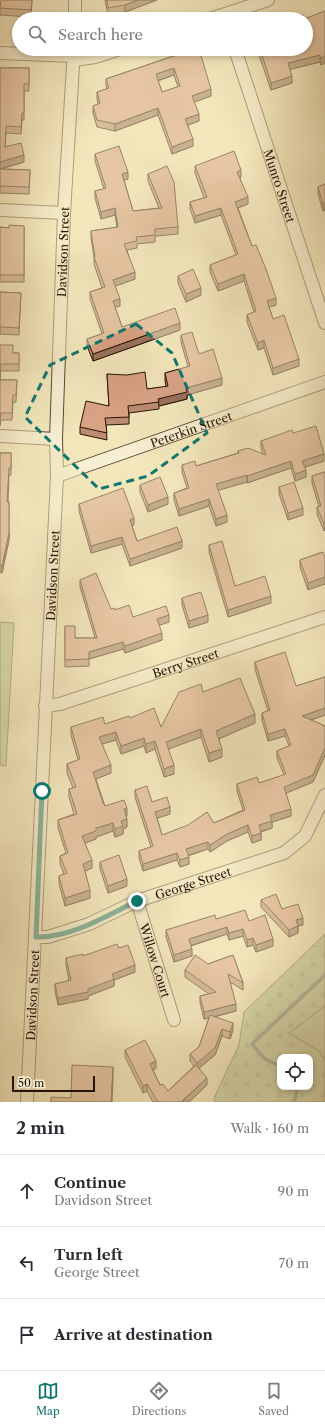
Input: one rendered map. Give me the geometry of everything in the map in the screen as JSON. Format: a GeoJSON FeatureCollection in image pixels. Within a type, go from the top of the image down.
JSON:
{"type":"FeatureCollection","features":[{"type":"Feature","properties":{"kind":"street"},"geometry":{"type":"LineString","coordinates":[[75,12],[76,0]]}},
{"type":"Feature","properties":{"kind":"street"},"geometry":{"type":"LineString","coordinates":[[237,12],[268,0]]}},
{"type":"Feature","properties":{"kind":"street"},"geometry":{"type":"LineString","coordinates":[[0,53],[12,53]]}},
{"type":"Feature","properties":{"kind":"street","name":"Davidson Street"},"geometry":{"type":"LineString","coordinates":[[27,1102],[57,476],[56,439],[64,213],[74,56]]}},
{"type":"Feature","properties":{"kind":"street"},"geometry":{"type":"LineString","coordinates":[[84,56],[98,56]]}},
{"type":"Feature","properties":{"kind":"street","name":"Munro Street"},"geometry":{"type":"LineString","coordinates":[[237,56],[325,323]]}},
{"type":"Feature","properties":{"kind":"street"},"geometry":{"type":"LineString","coordinates":[[0,210],[64,213]]}},
{"type":"Feature","properties":{"kind":"street","name":"Peterkin Street"},"geometry":{"type":"LineString","coordinates":[[57,476],[325,382]]}},
{"type":"Feature","properties":{"kind":"street"},"geometry":{"type":"LineString","coordinates":[[0,436],[56,439]]}},
{"type":"Feature","properties":{"kind":"street","name":"Berry Street"},"geometry":{"type":"LineString","coordinates":[[45,706],[60,704],[325,617]]}},
{"type":"Feature","properties":{"kind":"street","name":"George Street"},"geometry":{"type":"LineString","coordinates":[[36,937],[48,937],[89,924],[137,901],[284,853],[305,836],[325,795]]}},
{"type":"Feature","properties":{"kind":"street","name":"Willow Court"},"geometry":{"type":"LineString","coordinates":[[137,901],[174,1020]]}},
{"type":"Feature","properties":{"kind":"highlighted area"},"geometry":{"type":"Polygon","coordinates":[[[136,324],[172,353],[207,433],[148,476],[99,489],[25,417],[50,365],[136,324]]]}},
{"type":"Feature","properties":{"kind":"green space"},"geometry":{"type":"Polygon","coordinates":[[[0,622],[14,623],[6,766],[0,765],[0,622]]]}},
{"type":"Feature","properties":{"kind":"green space"},"geometry":{"type":"Polygon","coordinates":[[[325,934],[325,1006],[290,1033],[319,1051],[325,1060],[325,1102],[215,1102],[214,1098],[239,1045],[244,1012],[325,934]]]}},
{"type":"Feature","properties":{"kind":"green space"},"geometry":{"type":"Polygon","coordinates":[[[325,1006],[325,1060],[319,1051],[289,1033],[325,1006]]]}},
{"type":"Feature","properties":{"kind":"building"},"geometry":{"type":"Polygon","coordinates":[[[1,0],[32,0],[31,10],[0,8],[1,0]]]}},
{"type":"Feature","properties":{"kind":"building"},"geometry":{"type":"Polygon","coordinates":[[[107,0],[138,0],[125,5],[108,8],[107,0]]]}},
{"type":"Feature","properties":{"kind":"building"},"geometry":{"type":"Polygon","coordinates":[[[325,11],[325,56],[321,58],[320,55],[288,63],[292,76],[271,83],[262,56],[313,56],[313,16],[325,11]]]}},
{"type":"Feature","properties":{"kind":"building"},"geometry":{"type":"Polygon","coordinates":[[[173,56],[201,56],[211,89],[192,96],[199,114],[185,119],[193,139],[172,147],[158,108],[115,124],[97,120],[93,106],[100,103],[97,92],[109,88],[106,79],[173,56]],[[174,68],[156,74],[162,92],[180,86],[174,68]]]}},
{"type":"Feature","properties":{"kind":"building"},"geometry":{"type":"Polygon","coordinates":[[[0,68],[29,68],[29,84],[24,84],[24,113],[22,113],[21,127],[6,126],[5,147],[21,143],[24,155],[0,162],[0,68]]]}},
{"type":"Feature","properties":{"kind":"building"},"geometry":{"type":"Polygon","coordinates":[[[119,146],[128,172],[122,174],[133,211],[162,208],[148,174],[167,166],[174,182],[178,227],[155,229],[155,235],[136,237],[137,241],[124,244],[135,272],[113,280],[120,299],[113,301],[122,327],[175,308],[180,323],[93,354],[87,339],[104,333],[90,292],[105,287],[94,257],[91,231],[118,227],[115,208],[101,212],[95,191],[106,188],[95,154],[119,146]]]}},
{"type":"Feature","properties":{"kind":"building"},"geometry":{"type":"Polygon","coordinates":[[[234,151],[241,170],[237,172],[248,197],[235,202],[252,246],[256,245],[276,298],[267,301],[273,319],[284,315],[299,359],[273,368],[264,340],[258,343],[247,315],[256,311],[244,274],[218,284],[210,265],[238,254],[221,208],[195,216],[190,202],[207,197],[195,166],[234,151]]]}},
{"type":"Feature","properties":{"kind":"building"},"geometry":{"type":"Polygon","coordinates":[[[0,169],[30,170],[29,187],[0,186],[0,169]]]}},
{"type":"Feature","properties":{"kind":"building"},"geometry":{"type":"Polygon","coordinates":[[[325,184],[325,203],[323,204],[318,187],[325,184]]]}},
{"type":"Feature","properties":{"kind":"building"},"geometry":{"type":"Polygon","coordinates":[[[9,225],[24,226],[24,275],[0,275],[0,227],[9,228],[9,225]]]}},
{"type":"Feature","properties":{"kind":"building"},"geometry":{"type":"Polygon","coordinates":[[[193,269],[201,288],[186,294],[178,276],[193,269]]]}},
{"type":"Feature","properties":{"kind":"building"},"geometry":{"type":"Polygon","coordinates":[[[0,292],[21,293],[19,328],[0,327],[0,292]]]}},
{"type":"Feature","properties":{"kind":"building"},"geometry":{"type":"Polygon","coordinates":[[[192,332],[199,354],[213,349],[222,378],[186,388],[187,392],[158,399],[159,402],[128,406],[129,417],[105,418],[107,433],[80,427],[86,401],[109,406],[107,374],[127,375],[145,372],[147,389],[168,386],[165,373],[190,366],[181,335],[192,332]]]}},
{"type":"Feature","properties":{"kind":"building"},"geometry":{"type":"Polygon","coordinates":[[[0,345],[13,345],[13,353],[19,353],[19,364],[0,364],[0,345]]]}},
{"type":"Feature","properties":{"kind":"building"},"geometry":{"type":"Polygon","coordinates":[[[0,380],[17,380],[16,395],[13,395],[12,413],[1,413],[0,419],[0,380]]]}},
{"type":"Feature","properties":{"kind":"building"},"geometry":{"type":"Polygon","coordinates":[[[316,426],[324,454],[302,461],[306,470],[295,474],[291,461],[247,476],[216,484],[227,515],[216,519],[209,499],[179,509],[174,493],[189,488],[182,465],[195,461],[196,466],[239,453],[238,451],[248,448],[266,455],[261,441],[292,430],[293,433],[316,426]]]}},
{"type":"Feature","properties":{"kind":"building"},"geometry":{"type":"Polygon","coordinates":[[[0,453],[11,453],[11,468],[9,468],[7,502],[9,502],[9,533],[2,566],[0,565],[0,453]]]}},
{"type":"Feature","properties":{"kind":"building"},"geometry":{"type":"Polygon","coordinates":[[[325,472],[324,524],[317,507],[321,506],[312,476],[325,472]]]}},
{"type":"Feature","properties":{"kind":"building"},"geometry":{"type":"Polygon","coordinates":[[[160,477],[168,497],[148,505],[140,485],[160,477]]]}},
{"type":"Feature","properties":{"kind":"building"},"geometry":{"type":"Polygon","coordinates":[[[294,482],[303,508],[288,513],[279,487],[294,482]]]}},
{"type":"Feature","properties":{"kind":"building"},"geometry":{"type":"Polygon","coordinates":[[[123,488],[134,518],[130,520],[137,541],[177,527],[182,541],[130,559],[122,537],[91,546],[79,504],[123,488]]]}},
{"type":"Feature","properties":{"kind":"building"},"geometry":{"type":"Polygon","coordinates":[[[222,541],[235,586],[265,576],[271,596],[228,610],[209,545],[222,541]]]}},
{"type":"Feature","properties":{"kind":"building"},"geometry":{"type":"Polygon","coordinates":[[[323,552],[325,557],[325,577],[308,583],[300,560],[323,552]]]}},
{"type":"Feature","properties":{"kind":"building"},"geometry":{"type":"Polygon","coordinates":[[[96,573],[111,609],[115,608],[115,610],[129,605],[133,617],[166,606],[169,615],[157,619],[162,633],[125,646],[123,642],[89,652],[89,659],[65,660],[65,626],[75,626],[75,638],[97,638],[80,580],[96,573]]]}},
{"type":"Feature","properties":{"kind":"building"},"geometry":{"type":"Polygon","coordinates":[[[201,592],[208,615],[189,621],[182,598],[201,592]]]}},
{"type":"Feature","properties":{"kind":"building"},"geometry":{"type":"Polygon","coordinates":[[[285,652],[296,686],[325,677],[325,708],[302,716],[325,726],[325,748],[313,775],[284,787],[291,809],[270,815],[272,821],[259,825],[261,833],[252,836],[248,825],[227,834],[210,845],[208,842],[186,849],[189,857],[180,860],[177,853],[143,864],[139,851],[153,846],[135,790],[147,786],[152,802],[167,797],[170,807],[155,812],[162,835],[188,825],[207,812],[214,823],[245,810],[237,784],[257,777],[259,783],[286,774],[277,751],[291,745],[285,729],[268,734],[262,713],[270,710],[255,662],[285,652]]]}},
{"type":"Feature","properties":{"kind":"building"},"geometry":{"type":"Polygon","coordinates":[[[240,678],[255,714],[216,731],[222,749],[209,753],[201,729],[166,742],[174,765],[164,769],[155,741],[146,744],[144,738],[121,746],[116,732],[99,737],[111,765],[93,772],[103,803],[105,806],[124,800],[127,808],[124,809],[127,819],[121,821],[123,826],[115,829],[113,823],[96,828],[96,831],[82,836],[92,860],[83,864],[90,890],[65,898],[59,876],[67,873],[60,856],[68,853],[58,820],[77,814],[69,789],[76,787],[67,764],[80,759],[71,727],[103,717],[105,724],[129,716],[130,718],[154,708],[161,727],[179,692],[201,684],[203,692],[240,678]]]}},
{"type":"Feature","properties":{"kind":"building"},"geometry":{"type":"Polygon","coordinates":[[[119,855],[127,879],[108,886],[100,862],[119,855]]]}},
{"type":"Feature","properties":{"kind":"building"},"geometry":{"type":"Polygon","coordinates":[[[276,894],[282,909],[298,904],[303,918],[296,920],[298,926],[289,930],[261,900],[276,894]]]}},
{"type":"Feature","properties":{"kind":"building"},"geometry":{"type":"Polygon","coordinates":[[[245,910],[249,921],[265,915],[273,939],[256,945],[253,938],[247,940],[243,929],[229,933],[227,927],[189,939],[192,949],[174,955],[166,930],[215,915],[216,919],[245,910]]]}},
{"type":"Feature","properties":{"kind":"building"},"geometry":{"type":"Polygon","coordinates":[[[117,944],[119,948],[128,945],[135,965],[112,974],[114,979],[88,989],[88,992],[58,998],[55,984],[71,980],[66,958],[83,954],[83,956],[117,944]]]}},
{"type":"Feature","properties":{"kind":"building"},"geometry":{"type":"Polygon","coordinates":[[[195,955],[208,964],[233,955],[243,983],[228,974],[236,1004],[204,1012],[200,996],[216,992],[185,970],[195,955]]]}},
{"type":"Feature","properties":{"kind":"building"},"geometry":{"type":"Polygon","coordinates":[[[210,1015],[233,1023],[230,1032],[222,1029],[215,1048],[197,1063],[190,1054],[199,1047],[210,1015]]]}},
{"type":"Feature","properties":{"kind":"building"},"geometry":{"type":"Polygon","coordinates":[[[145,1040],[156,1061],[150,1064],[160,1085],[163,1084],[168,1091],[196,1065],[207,1078],[182,1102],[158,1102],[147,1084],[143,1086],[125,1050],[145,1040]]]}},
{"type":"Feature","properties":{"kind":"building"},"geometry":{"type":"Polygon","coordinates":[[[72,1065],[113,1067],[111,1102],[51,1102],[51,1097],[71,1098],[72,1065]]]}},
{"type":"Feature","properties":{"kind":"waterway"},"geometry":{"type":"LineString","coordinates":[[277,1065],[265,1059],[252,1044],[325,975]]}},
{"type":"Feature","properties":{"kind":"waterway"},"geometry":{"type":"LineString","coordinates":[[294,1102],[297,1090]]}},
{"type":"Feature","properties":{"kind":"route"},"geometry":{"type":"LineString","coordinates":[[42,791],[36,937],[48,937],[89,924],[137,901]]}}]}
